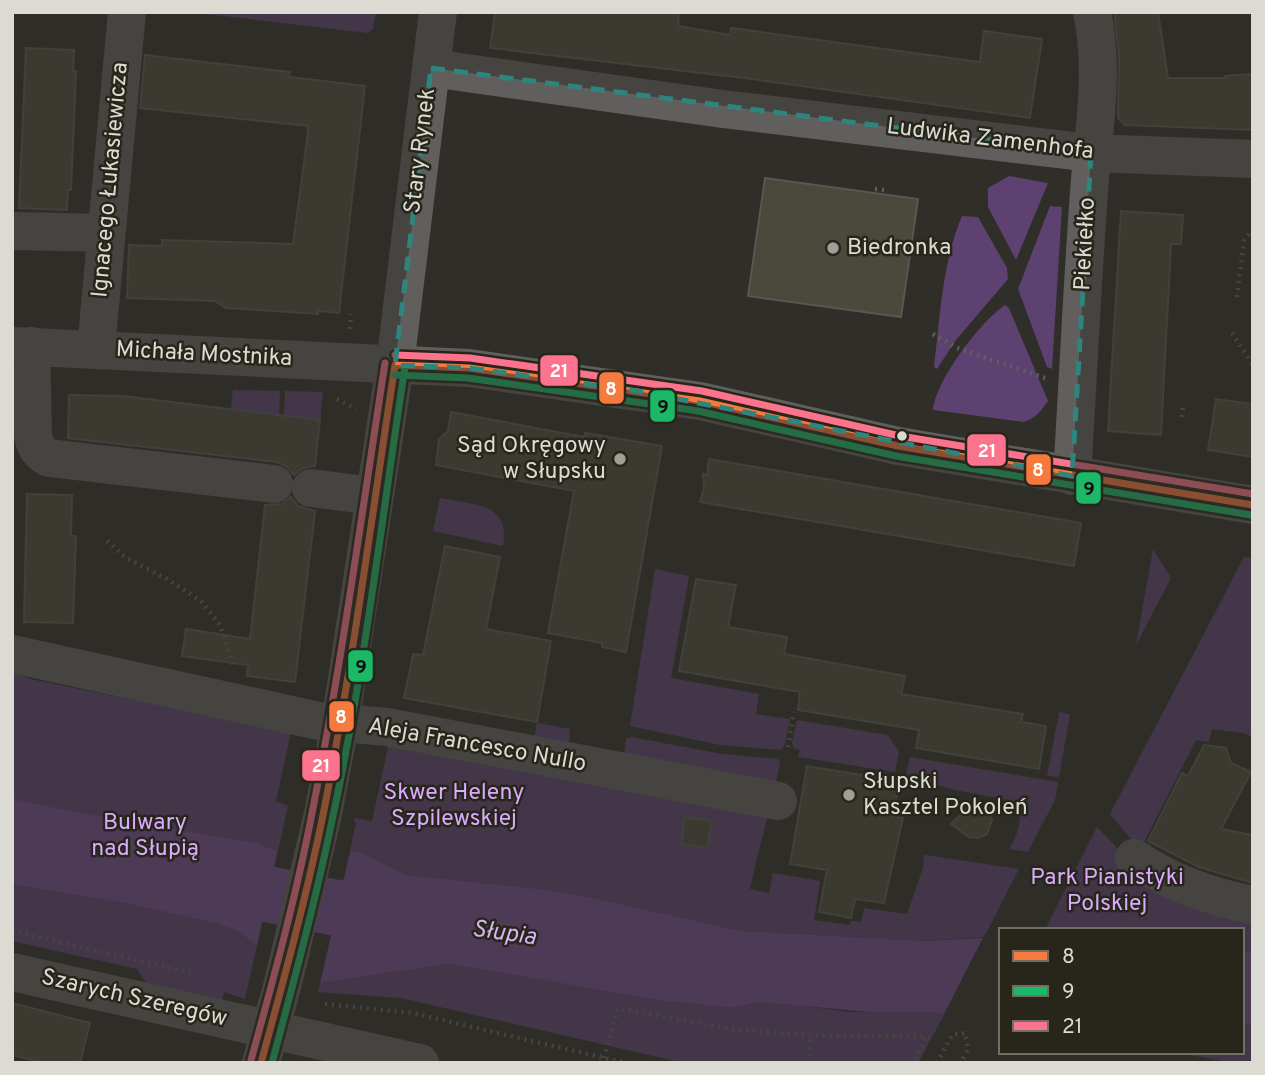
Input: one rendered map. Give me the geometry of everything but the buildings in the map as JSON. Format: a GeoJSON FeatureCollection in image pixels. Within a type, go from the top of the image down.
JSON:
{"type":"FeatureCollection","features":[{"type":"Feature","properties":{"kind":"street","name":"Ignacego Łukasiewicza"},"geometry":{"type":"LineString","coordinates":[[96,349],[127,12]]}},
{"type":"Feature","properties":{"kind":"street"},"geometry":{"type":"LineString","coordinates":[[431,68],[438,12]]}},
{"type":"Feature","properties":{"kind":"street","name":"Piekiełko"},"geometry":{"type":"LineString","coordinates":[[1072,476],[1091,153],[1099,85],[1099,56],[1092,12]]}},
{"type":"Feature","properties":{"kind":"street","name":"Stary Rynek"},"geometry":{"type":"LineString","coordinates":[[266,1047],[298,993],[323,814],[340,724],[395,365],[431,68],[728,109]]}},
{"type":"Feature","properties":{"kind":"street","name":"Ludwika Zamenhofa"},"geometry":{"type":"LineString","coordinates":[[728,109],[1091,153],[1253,159]]}},
{"type":"Feature","properties":{"kind":"street"},"geometry":{"type":"LineString","coordinates":[[12,231],[106,233]]}},
{"type":"Feature","properties":{"kind":"street"},"geometry":{"type":"LineString","coordinates":[[22,346],[33,435],[35,444],[44,456],[274,484]]}},
{"type":"Feature","properties":{"kind":"street","name":"Michała Mostnika"},"geometry":{"type":"LineString","coordinates":[[22,346],[469,368],[700,401],[898,446],[1253,505]]}},
{"type":"Feature","properties":{"kind":"street"},"geometry":{"type":"LineString","coordinates":[[311,488],[374,496]]}},
{"type":"Feature","properties":{"kind":"street","name":"Aleja Francesco Nullo"},"geometry":{"type":"LineString","coordinates":[[12,654],[319,721],[387,727],[778,801]]}},
{"type":"Feature","properties":{"kind":"street"},"geometry":{"type":"LineString","coordinates":[[1134,858],[1152,870],[1202,892],[1253,905]]}},
{"type":"Feature","properties":{"kind":"street","name":"Szarych Szeregów"},"geometry":{"type":"LineString","coordinates":[[12,972],[266,1047],[420,1063]]}},
{"type":"Feature","properties":{"kind":"path"},"geometry":{"type":"LineString","coordinates":[[875,189],[884,190]]}},
{"type":"Feature","properties":{"kind":"path"},"geometry":{"type":"LineString","coordinates":[[1237,297],[1244,241],[1253,229]]}},
{"type":"Feature","properties":{"kind":"path"},"geometry":{"type":"LineString","coordinates":[[349,330],[351,314]]}},
{"type":"Feature","properties":{"kind":"path"},"geometry":{"type":"LineString","coordinates":[[1232,333],[1253,365]]}},
{"type":"Feature","properties":{"kind":"path"},"geometry":{"type":"LineString","coordinates":[[933,334],[957,348],[1045,379]]}},
{"type":"Feature","properties":{"kind":"path"},"geometry":{"type":"LineString","coordinates":[[1182,417],[1183,405]]}},
{"type":"Feature","properties":{"kind":"path"},"geometry":{"type":"LineString","coordinates":[[107,541],[126,558],[167,579],[201,601],[220,625],[235,674]]}},
{"type":"Feature","properties":{"kind":"path"},"geometry":{"type":"LineString","coordinates":[[788,747],[794,712]]}},
{"type":"Feature","properties":{"kind":"path"},"geometry":{"type":"LineString","coordinates":[[12,931],[196,975]]}},
{"type":"Feature","properties":{"kind":"path"},"geometry":{"type":"LineString","coordinates":[[298,993],[412,1013],[626,1063]]}},
{"type":"Feature","properties":{"kind":"path"},"geometry":{"type":"LineString","coordinates":[[604,1058],[618,1008],[736,1030],[811,1035],[928,1037],[914,1060],[919,1063]]}},
{"type":"Feature","properties":{"kind":"path"},"geometry":{"type":"LineString","coordinates":[[937,1063],[952,1035],[965,1033],[968,1049],[961,1063]]}},
{"type":"Feature","properties":{"kind":"path"},"geometry":{"type":"LineString","coordinates":[[808,1063],[811,1035]]}},
{"type":"Feature","properties":{"kind":"highlighted area"},"geometry":{"type":"Polygon","coordinates":[[[431,68],[1091,153],[1072,476],[637,391],[469,368],[395,365],[431,68]]]}},
{"type":"Feature","properties":{"kind":"green space"},"geometry":{"type":"Polygon","coordinates":[[[206,12],[376,12],[373,29],[368,33],[206,12]]]}},
{"type":"Feature","properties":{"kind":"green space"},"geometry":{"type":"Polygon","coordinates":[[[1009,176],[1048,183],[1016,260],[988,207],[988,188],[1009,176]]]}},
{"type":"Feature","properties":{"kind":"green space"},"geometry":{"type":"Polygon","coordinates":[[[1050,206],[1062,207],[1052,369],[1047,367],[1018,289],[1050,206]]]}},
{"type":"Feature","properties":{"kind":"green space"},"geometry":{"type":"Polygon","coordinates":[[[962,216],[978,217],[1007,268],[1008,279],[956,340],[937,369],[934,367],[943,290],[950,252],[962,216]]]}},
{"type":"Feature","properties":{"kind":"green space"},"geometry":{"type":"Polygon","coordinates":[[[1005,305],[1009,308],[1048,401],[1038,414],[1024,422],[933,410],[942,383],[961,353],[984,324],[1005,305]]]}},
{"type":"Feature","properties":{"kind":"green space"},"geometry":{"type":"Polygon","coordinates":[[[233,390],[280,391],[279,415],[231,409],[233,390]]]}},
{"type":"Feature","properties":{"kind":"green space"},"geometry":{"type":"Polygon","coordinates":[[[285,391],[323,392],[320,420],[284,416],[285,391]]]}},
{"type":"Feature","properties":{"kind":"green space"},"geometry":{"type":"Polygon","coordinates":[[[440,498],[476,505],[495,513],[504,532],[503,546],[433,531],[440,498]]]}},
{"type":"Feature","properties":{"kind":"green space"},"geometry":{"type":"Polygon","coordinates":[[[1153,549],[1171,578],[1136,645],[1153,549]]]}},
{"type":"Feature","properties":{"kind":"green space"},"geometry":{"type":"Polygon","coordinates":[[[1244,557],[1253,558],[1253,737],[1212,729],[1209,742],[1196,740],[1140,850],[1110,814],[1244,557]]]}},
{"type":"Feature","properties":{"kind":"green space"},"geometry":{"type":"Polygon","coordinates":[[[655,569],[689,576],[671,678],[759,694],[756,714],[790,719],[785,744],[781,750],[720,745],[630,726],[655,569]]]}},
{"type":"Feature","properties":{"kind":"green space","name":"Bulwary nad Słupią"},"geometry":{"type":"Polygon","coordinates":[[[12,671],[30,679],[291,732],[276,801],[288,806],[245,999],[224,992],[220,1008],[153,993],[137,969],[12,941],[12,671]]]}},
{"type":"Feature","properties":{"kind":"green space"},"geometry":{"type":"Polygon","coordinates":[[[1059,712],[1070,714],[1059,777],[1047,776],[1059,712]]]}},
{"type":"Feature","properties":{"kind":"green space","name":"Skwer Heleny Szpilewskiej"},"geometry":{"type":"Polygon","coordinates":[[[394,720],[533,744],[537,723],[570,729],[569,742],[624,753],[626,739],[631,737],[722,754],[778,759],[780,763],[777,779],[750,889],[769,893],[773,873],[820,881],[814,920],[849,925],[851,921],[861,922],[864,908],[907,914],[923,868],[924,855],[1019,869],[984,937],[923,941],[742,931],[574,894],[406,875],[360,852],[350,850],[356,823],[354,818],[372,821],[394,720]]]}},
{"type":"Feature","properties":{"kind":"green space"},"geometry":{"type":"Polygon","coordinates":[[[797,720],[888,735],[899,752],[895,772],[798,757],[800,750],[794,748],[792,743],[797,720]]]}},
{"type":"Feature","properties":{"kind":"green space"},"geometry":{"type":"Polygon","coordinates":[[[910,757],[1058,782],[1055,800],[1028,852],[1009,849],[1016,836],[1019,817],[1018,811],[1008,800],[955,790],[906,775],[910,757]]]}},
{"type":"Feature","properties":{"kind":"green space","name":"Park Pianistyki Polskiej"},"geometry":{"type":"Polygon","coordinates":[[[1097,827],[1141,872],[1253,911],[1253,953],[1244,952],[1244,928],[1046,928],[1097,827]]]}},
{"type":"Feature","properties":{"kind":"green space"},"geometry":{"type":"Polygon","coordinates":[[[448,964],[665,1001],[734,1008],[770,1002],[850,1012],[945,1013],[918,1063],[684,1063],[401,998],[318,992],[320,983],[448,964]]]}},
{"type":"Feature","properties":{"kind":"green space"},"geometry":{"type":"Polygon","coordinates":[[[1244,1022],[1253,1024],[1253,1053],[1250,1063],[1234,1063],[1184,1054],[1244,1054],[1244,1022]]]}},
{"type":"Feature","properties":{"kind":"water"},"geometry":{"type":"Polygon","coordinates":[[[12,799],[256,843],[277,851],[257,945],[236,930],[212,922],[117,901],[12,884],[12,799]]]}},
{"type":"Feature","properties":{"kind":"water"},"geometry":{"type":"Polygon","coordinates":[[[350,850],[360,852],[406,875],[574,894],[742,931],[923,941],[999,937],[999,1009],[945,1013],[868,1012],[758,1002],[734,1008],[665,1001],[448,964],[320,983],[350,850]]]}},
{"type":"Feature","properties":{"kind":"water"},"geometry":{"type":"Polygon","coordinates":[[[1244,952],[1253,953],[1253,1024],[1244,1023],[1244,952]]]}},
{"type":"Feature","properties":{"kind":"pier"},"geometry":{"type":"Polygon","coordinates":[[[351,847],[319,987],[316,982],[347,850],[351,847]]]}},
{"type":"Feature","properties":{"kind":"pier"},"geometry":{"type":"Polygon","coordinates":[[[999,933],[999,1013],[943,1016],[985,934],[999,933]]]}},
{"type":"Feature","properties":{"kind":"waterway","name":"Słupia"},"geometry":{"type":"LineString","coordinates":[[192,879],[412,921]]}},
{"type":"Feature","properties":{"kind":"transit line","name":"21"},"geometry":{"type":"LineString","coordinates":[[395,355],[470,358],[702,391],[900,436],[1253,494]]}},
{"type":"Feature","properties":{"kind":"transit line","name":"21"},"geometry":{"type":"LineString","coordinates":[[251,1060],[307,840],[342,642],[385,363]]}},
{"type":"Feature","properties":{"kind":"transit line","name":"8"},"geometry":{"type":"LineString","coordinates":[[395,365],[469,368],[700,401],[898,446],[1253,505]]}},
{"type":"Feature","properties":{"kind":"transit line","name":"8"},"geometry":{"type":"LineString","coordinates":[[261,1063],[303,905],[324,810],[353,644],[395,365]]}},
{"type":"Feature","properties":{"kind":"transit line","name":"9"},"geometry":{"type":"LineString","coordinates":[[272,1063],[312,909],[344,760],[364,648],[405,367]]}},
{"type":"Feature","properties":{"kind":"transit line","name":"9"},"geometry":{"type":"LineString","coordinates":[[395,375],[468,378],[698,411],[896,456],[1251,515]]}},
{"type":"Feature","properties":{"kind":"place","name":"Biedronka"},"geometry":{"type":"Point","coordinates":[833,248]}},
{"type":"Feature","properties":{"kind":"place","name":"Sąd Okręgowy w Słupsku"},"geometry":{"type":"Point","coordinates":[620,459]}},
{"type":"Feature","properties":{"kind":"place","name":"Słupski Kasztel Pokoleń"},"geometry":{"type":"Point","coordinates":[849,795]}}]}
